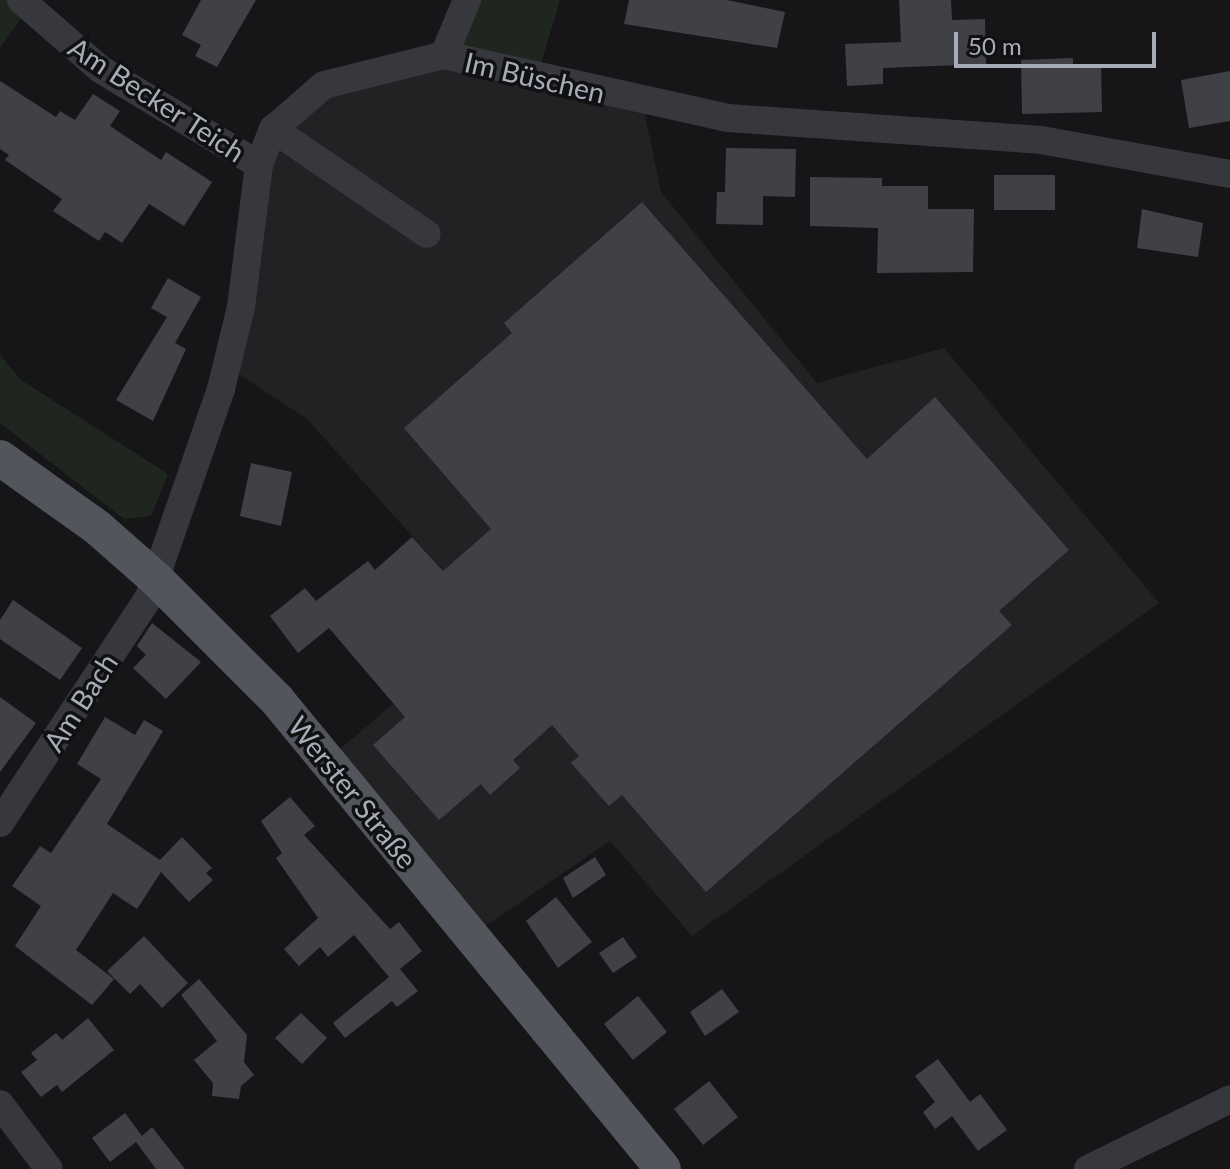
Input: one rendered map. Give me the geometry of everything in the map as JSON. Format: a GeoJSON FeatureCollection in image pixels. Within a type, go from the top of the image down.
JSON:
{"type":"FeatureCollection","features":[{"type":"Feature","properties":{"kind":"main road","name":"Werster Straße"},"geometry":{"type":"LineString","coordinates":[[0,458],[98,528],[155,578],[277,700],[663,1169]]}},
{"type":"Feature","properties":{"kind":"street","name":"Am Becker Teich"},"geometry":{"type":"LineString","coordinates":[[21,0],[100,69],[259,165]]}},
{"type":"Feature","properties":{"kind":"street"},"geometry":{"type":"LineString","coordinates":[[444,55],[467,0]]}},
{"type":"Feature","properties":{"kind":"street","name":"Im Büschen"},"geometry":{"type":"LineString","coordinates":[[155,578],[221,389],[241,307],[259,165],[273,129],[324,85],[444,55],[728,118],[1041,140],[1230,174]]}},
{"type":"Feature","properties":{"kind":"street"},"geometry":{"type":"LineString","coordinates":[[273,129],[427,234]]}},
{"type":"Feature","properties":{"kind":"street","name":"Am Bach"},"geometry":{"type":"LineString","coordinates":[[0,823],[149,597],[155,578]]}},
{"type":"Feature","properties":{"kind":"street"},"geometry":{"type":"LineString","coordinates":[[1088,1169],[1230,1099]]}},
{"type":"Feature","properties":{"kind":"street"},"geometry":{"type":"LineString","coordinates":[[0,1104],[49,1169]]}},
{"type":"Feature","properties":{"kind":"shaded area"},"geometry":{"type":"Polygon","coordinates":[[[0,0],[34,0],[0,48],[0,0]]]}},
{"type":"Feature","properties":{"kind":"shaded area"},"geometry":{"type":"Polygon","coordinates":[[[471,0],[560,0],[539,70],[449,51],[471,0]]]}},
{"type":"Feature","properties":{"kind":"shaded area"},"geometry":{"type":"Polygon","coordinates":[[[449,51],[644,110],[661,192],[817,383],[944,348],[1159,603],[692,936],[610,841],[468,938],[325,762],[427,675],[373,617],[441,568],[307,419],[224,364],[252,170],[316,82],[449,51]]]}},
{"type":"Feature","properties":{"kind":"shaded area"},"geometry":{"type":"Polygon","coordinates":[[[0,355],[21,380],[168,474],[151,516],[124,519],[0,423],[0,355]]]}},
{"type":"Feature","properties":{"kind":"building"},"geometry":{"type":"Polygon","coordinates":[[[201,0],[256,0],[217,67],[195,56],[201,45],[182,35],[201,0]]]}},
{"type":"Feature","properties":{"kind":"building"},"geometry":{"type":"Polygon","coordinates":[[[629,0],[727,0],[785,12],[777,48],[624,24],[629,0]]]}},
{"type":"Feature","properties":{"kind":"building"},"geometry":{"type":"Polygon","coordinates":[[[899,0],[951,0],[952,20],[985,19],[986,64],[883,68],[883,84],[847,86],[845,44],[901,42],[899,0]]]}},
{"type":"Feature","properties":{"kind":"building"},"geometry":{"type":"Polygon","coordinates":[[[1073,58],[1073,64],[1101,64],[1102,112],[1022,114],[1021,60],[1073,58]]]}},
{"type":"Feature","properties":{"kind":"building"},"geometry":{"type":"Polygon","coordinates":[[[1230,71],[1230,121],[1189,128],[1181,80],[1230,71]]]}},
{"type":"Feature","properties":{"kind":"building"},"geometry":{"type":"Polygon","coordinates":[[[0,81],[56,117],[60,111],[75,120],[93,94],[120,111],[110,126],[161,160],[166,152],[212,182],[184,226],[149,204],[122,243],[105,232],[99,241],[53,211],[62,199],[5,160],[9,155],[0,149],[0,81]]]}},
{"type":"Feature","properties":{"kind":"building"},"geometry":{"type":"Polygon","coordinates":[[[726,148],[796,149],[795,197],[763,196],[763,225],[716,224],[717,192],[725,192],[726,148]]]}},
{"type":"Feature","properties":{"kind":"building"},"geometry":{"type":"Polygon","coordinates":[[[994,175],[1055,175],[1055,210],[994,210],[994,175]]]}},
{"type":"Feature","properties":{"kind":"building"},"geometry":{"type":"Polygon","coordinates":[[[810,177],[882,178],[882,186],[928,186],[928,209],[974,209],[973,272],[877,273],[878,228],[810,226],[810,177]]]}},
{"type":"Feature","properties":{"kind":"building"},"geometry":{"type":"Polygon","coordinates":[[[642,202],[867,459],[935,397],[1069,550],[999,611],[1012,625],[706,892],[622,795],[609,806],[571,763],[579,756],[552,725],[513,760],[520,768],[490,795],[481,784],[439,820],[373,745],[405,717],[329,628],[298,653],[270,616],[305,588],[316,601],[368,561],[375,570],[412,537],[443,571],[491,529],[404,428],[512,333],[504,323],[642,202]]]}},
{"type":"Feature","properties":{"kind":"building"},"geometry":{"type":"Polygon","coordinates":[[[1142,209],[1203,223],[1198,257],[1137,248],[1142,209]]]}},
{"type":"Feature","properties":{"kind":"building"},"geometry":{"type":"Polygon","coordinates":[[[168,278],[201,297],[175,343],[186,349],[153,421],[116,400],[167,317],[151,308],[168,278]]]}},
{"type":"Feature","properties":{"kind":"building"},"geometry":{"type":"Polygon","coordinates":[[[251,463],[292,472],[281,526],[240,516],[251,463]]]}},
{"type":"Feature","properties":{"kind":"building"},"geometry":{"type":"Polygon","coordinates":[[[13,600],[82,648],[60,680],[0,639],[0,620],[13,600]]]}},
{"type":"Feature","properties":{"kind":"building"},"geometry":{"type":"Polygon","coordinates":[[[152,623],[201,662],[166,699],[133,668],[146,655],[137,646],[152,623]]]}},
{"type":"Feature","properties":{"kind":"building"},"geometry":{"type":"Polygon","coordinates":[[[0,697],[36,723],[0,772],[0,697]]]}},
{"type":"Feature","properties":{"kind":"building"},"geometry":{"type":"Polygon","coordinates":[[[105,717],[135,735],[144,720],[163,731],[107,824],[160,860],[182,837],[212,868],[206,873],[213,880],[189,902],[161,872],[137,909],[113,893],[76,950],[114,979],[92,1005],[15,946],[41,906],[12,886],[40,846],[51,853],[101,779],[77,764],[105,717]]]}},
{"type":"Feature","properties":{"kind":"building"},"geometry":{"type":"Polygon","coordinates":[[[290,797],[315,826],[304,835],[390,929],[399,922],[422,951],[400,969],[418,991],[397,1007],[392,1001],[345,1038],[333,1023],[389,977],[354,935],[328,957],[320,947],[299,966],[284,949],[318,918],[276,858],[282,853],[261,821],[290,797]]]}},
{"type":"Feature","properties":{"kind":"building"},"geometry":{"type":"Polygon","coordinates":[[[595,857],[606,875],[573,898],[563,878],[595,857]]]}},
{"type":"Feature","properties":{"kind":"building"},"geometry":{"type":"Polygon","coordinates":[[[556,897],[592,942],[558,968],[526,921],[556,897]]]}},
{"type":"Feature","properties":{"kind":"building"},"geometry":{"type":"Polygon","coordinates":[[[144,936],[188,983],[162,1008],[140,984],[130,994],[107,971],[144,936]]]}},
{"type":"Feature","properties":{"kind":"building"},"geometry":{"type":"Polygon","coordinates":[[[623,937],[637,957],[613,973],[599,953],[623,937]]]}},
{"type":"Feature","properties":{"kind":"building"},"geometry":{"type":"Polygon","coordinates":[[[199,979],[247,1035],[244,1062],[254,1075],[241,1086],[239,1099],[212,1096],[213,1083],[194,1060],[217,1041],[181,995],[199,979]]]}},
{"type":"Feature","properties":{"kind":"building"},"geometry":{"type":"Polygon","coordinates":[[[722,989],[739,1012],[705,1036],[690,1012],[722,989]]]}},
{"type":"Feature","properties":{"kind":"building"},"geometry":{"type":"Polygon","coordinates":[[[638,996],[667,1032],[633,1060],[604,1024],[638,996]]]}},
{"type":"Feature","properties":{"kind":"building"},"geometry":{"type":"Polygon","coordinates":[[[301,1013],[327,1038],[302,1064],[275,1038],[301,1013]]]}},
{"type":"Feature","properties":{"kind":"building"},"geometry":{"type":"Polygon","coordinates":[[[88,1018],[114,1050],[62,1092],[57,1085],[41,1097],[21,1072],[37,1060],[31,1053],[56,1033],[62,1040],[88,1018]]]}},
{"type":"Feature","properties":{"kind":"building"},"geometry":{"type":"Polygon","coordinates":[[[938,1059],[970,1102],[980,1094],[1007,1130],[978,1151],[952,1116],[935,1129],[923,1112],[935,1102],[915,1076],[938,1059]]]}},
{"type":"Feature","properties":{"kind":"building"},"geometry":{"type":"Polygon","coordinates":[[[709,1081],[738,1117],[703,1145],[674,1109],[709,1081]]]}},
{"type":"Feature","properties":{"kind":"building"},"geometry":{"type":"Polygon","coordinates":[[[125,1113],[142,1136],[152,1127],[185,1169],[156,1169],[136,1142],[110,1162],[92,1138],[125,1113]]]}}]}
